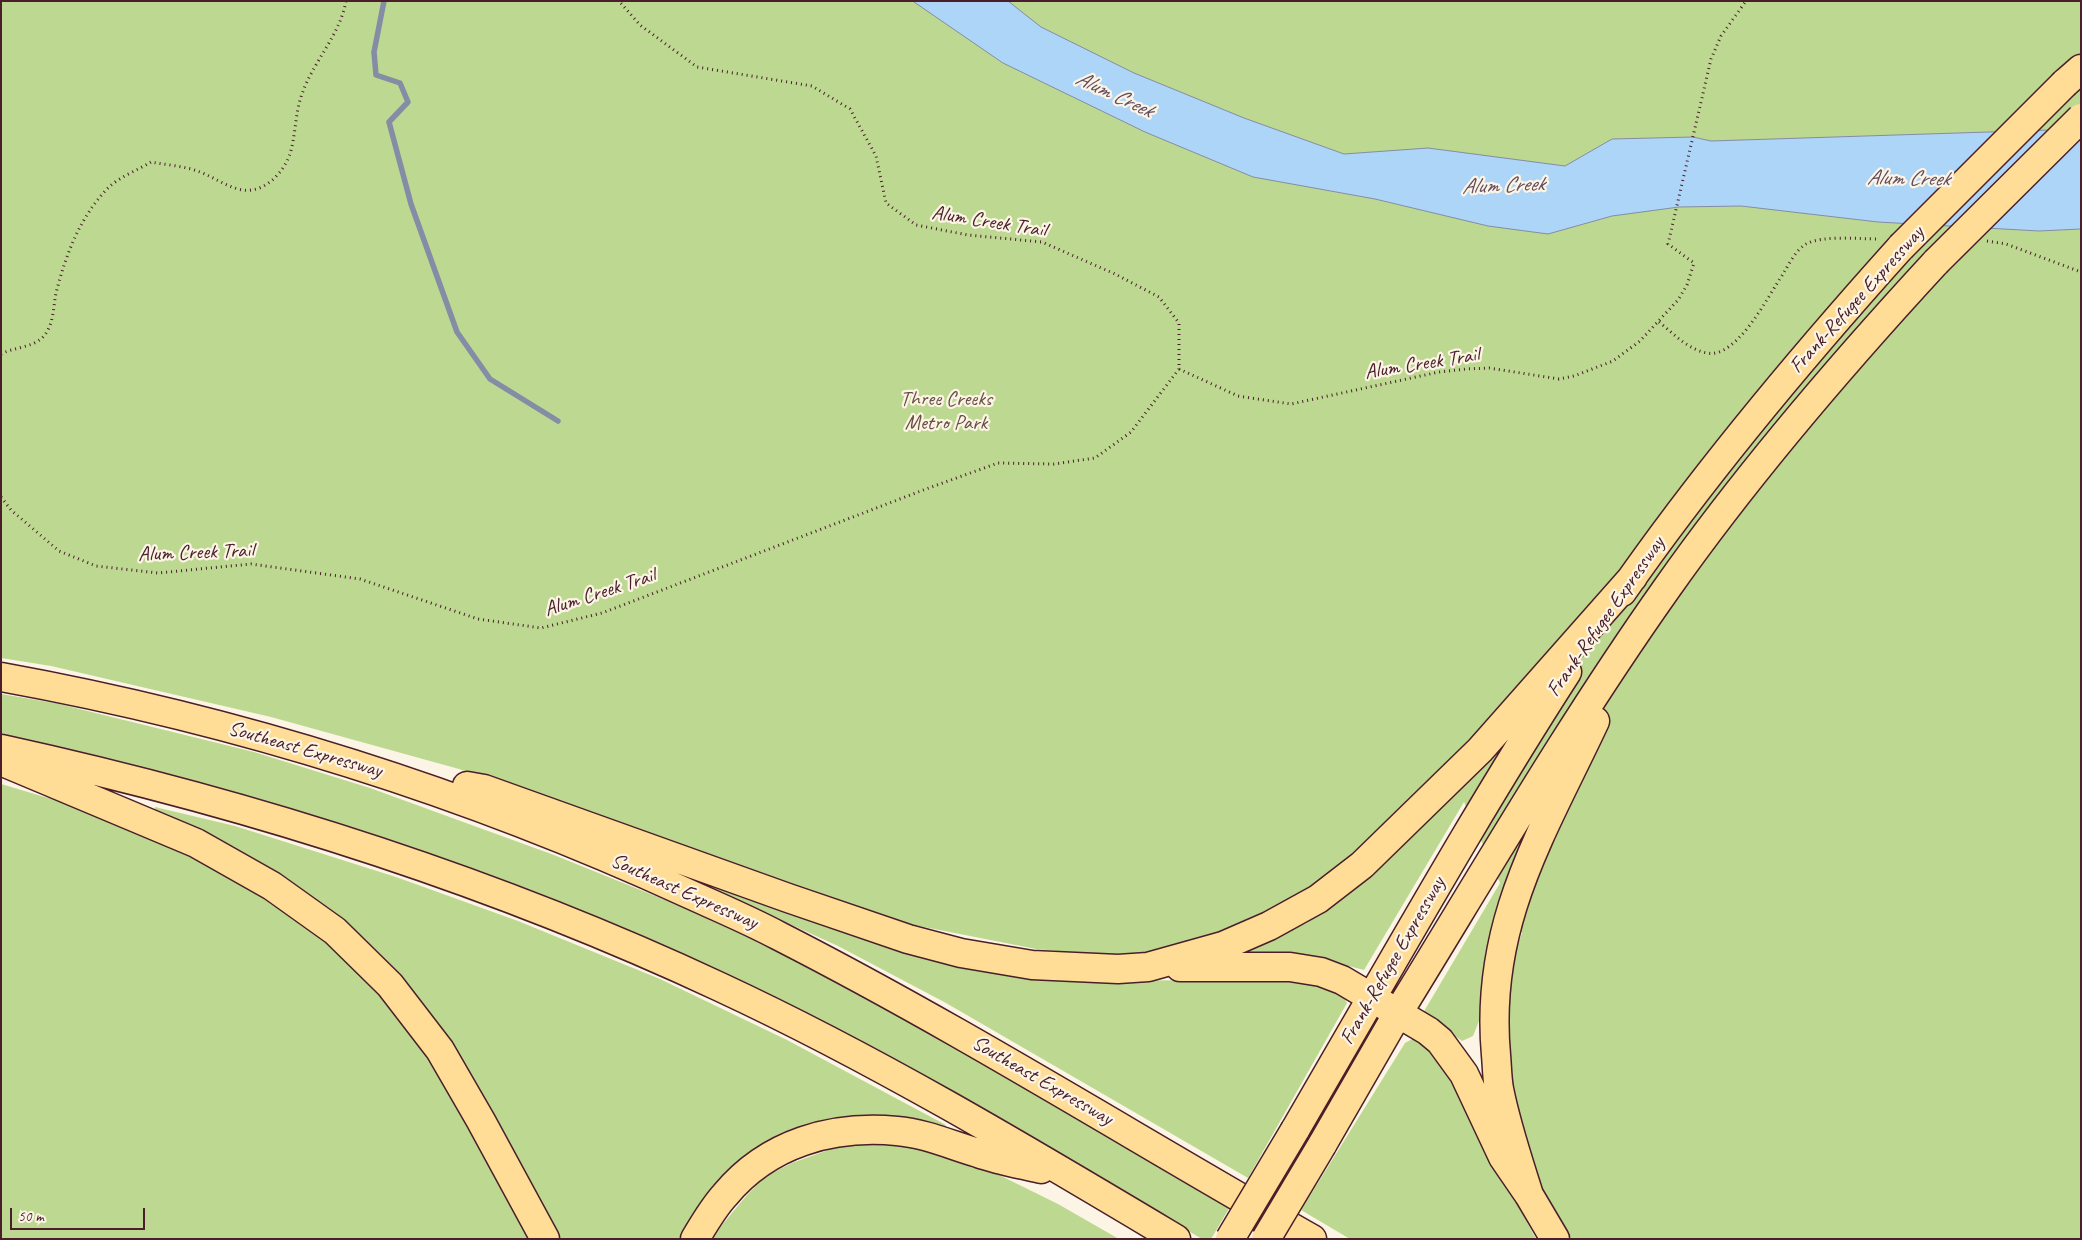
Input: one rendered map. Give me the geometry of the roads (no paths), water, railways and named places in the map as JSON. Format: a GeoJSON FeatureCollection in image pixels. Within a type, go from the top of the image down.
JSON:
{"type":"FeatureCollection","features":[{"type":"Feature","properties":{"kind":"main road","name":"Frank-Refugee Expressway"},"geometry":{"type":"LineString","coordinates":[[1230,1239],[1521,743],[1575,659],[1633,577],[1725,453],[1832,324],[1901,247],[2073,76]]}},
{"type":"Feature","properties":{"kind":"main road","name":"Frank-Refugee Expressway"},"geometry":{"type":"LineString","coordinates":[[1266,1239],[1398,1013],[1588,703],[1667,588],[1754,472],[1866,338],[1936,262],[2081,118]]}},
{"type":"Feature","properties":{"kind":"main road"},"geometry":{"type":"LineString","coordinates":[[1148,967],[1223,946],[1269,926],[1318,899],[1362,865],[1480,750],[1633,577]]}},
{"type":"Feature","properties":{"kind":"main road"},"geometry":{"type":"LineString","coordinates":[[1529,1195],[1515,1153],[1499,1088],[1493,1025],[1498,960],[1518,887],[1538,837],[1639,629]]}},
{"type":"Feature","properties":{"kind":"main road","name":"Southeast Expressway"},"geometry":{"type":"LineString","coordinates":[[1,676],[62,688],[212,724],[345,760],[518,821],[617,862],[777,935],[997,1054],[1312,1239]]}},
{"type":"Feature","properties":{"kind":"main road"},"geometry":{"type":"LineString","coordinates":[[1,748],[81,766],[301,826],[477,886],[582,927],[720,986],[803,1027],[946,1104],[1176,1239]]}},
{"type":"Feature","properties":{"kind":"main road"},"geometry":{"type":"LineString","coordinates":[[1,762],[196,843],[272,886],[335,931],[390,985],[440,1050],[545,1239]]}},
{"type":"Feature","properties":{"kind":"main road"},"geometry":{"type":"LineString","coordinates":[[396,777],[484,789],[788,898],[908,939],[961,953],[1032,965],[1118,969],[1148,967],[1308,969],[1332,976],[1372,997],[1428,1031],[1440,1041],[1464,1074],[1503,1157],[1529,1195],[1555,1239]]}},
{"type":"Feature","properties":{"kind":"main road"},"geometry":{"type":"LineString","coordinates":[[695,1239],[725,1194],[741,1178],[768,1158],[815,1136],[844,1131],[898,1131],[1075,1178]]}},
{"type":"Feature","properties":{"kind":"water","name":"Alum Creek"},"geometry":{"type":"Polygon","coordinates":[[[913,1],[1008,1],[1041,27],[1134,73],[1244,118],[1344,154],[1428,148],[1565,166],[1612,139],[1693,137],[1711,141],[2081,129],[2081,229],[2039,231],[1878,222],[1741,206],[1679,207],[1612,216],[1548,234],[1488,226],[1375,199],[1253,177],[1145,132],[1003,63],[913,1]]]}},
{"type":"Feature","properties":{"kind":"waterway"},"geometry":{"type":"LineString","coordinates":[[384,1],[374,52],[376,75],[400,83],[408,102],[389,122],[411,204],[457,332],[490,379],[558,421]]}},
{"type":"Feature","properties":{"kind":"park label","name":"Three Creeks Metro Park"},"geometry":{"type":"Point","coordinates":[946,411]}}]}
